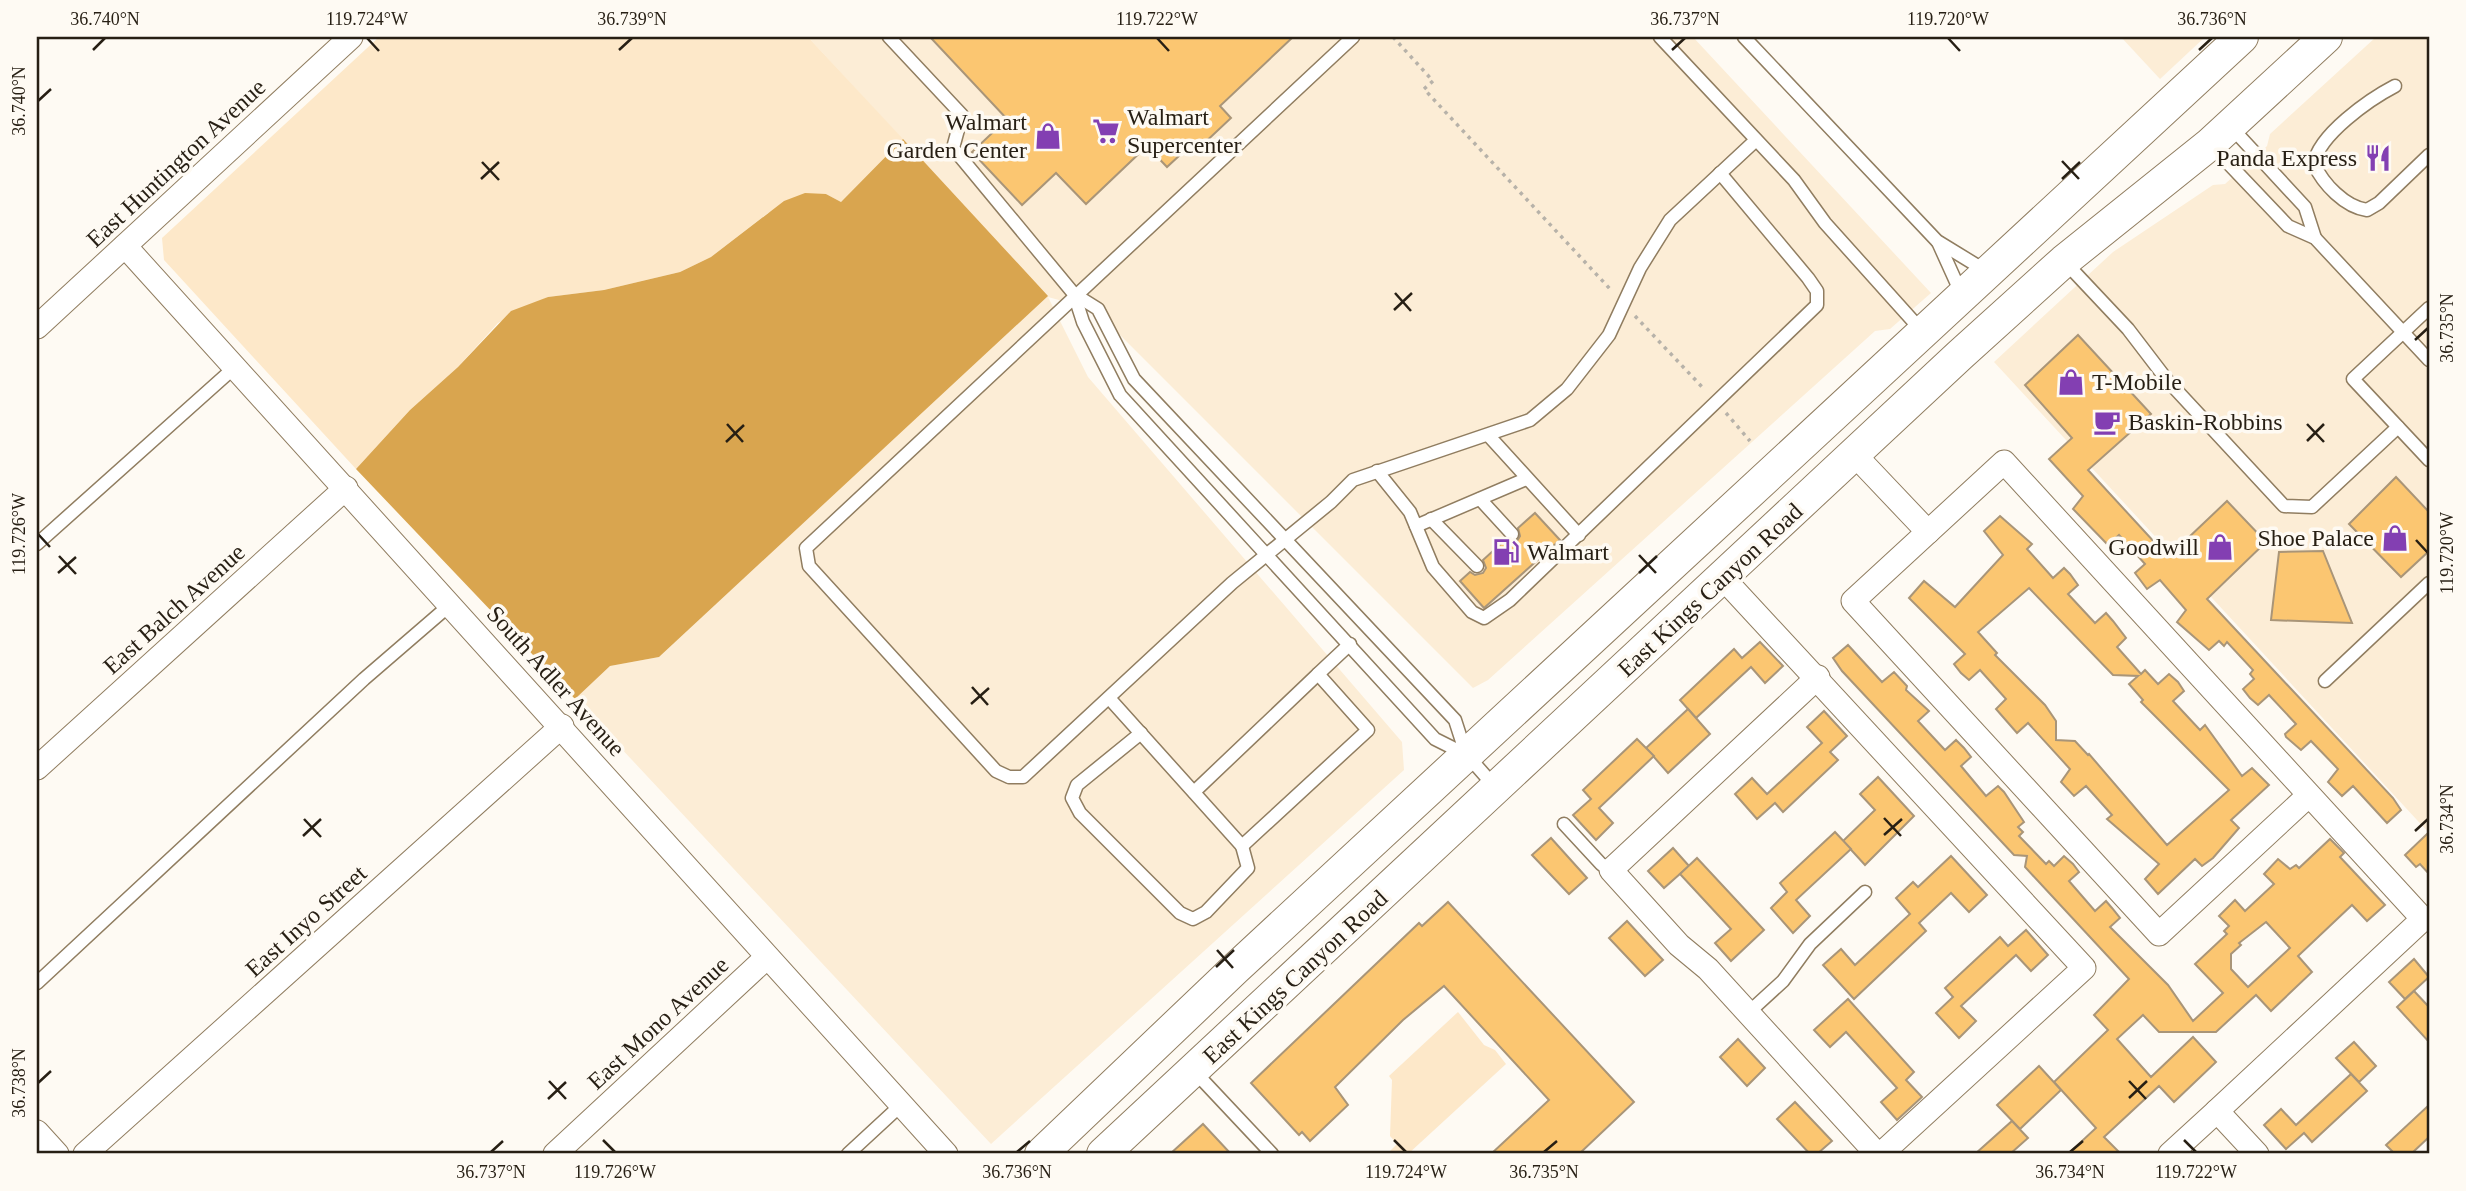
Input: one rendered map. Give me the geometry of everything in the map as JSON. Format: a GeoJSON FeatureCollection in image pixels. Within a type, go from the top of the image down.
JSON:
{"type":"FeatureCollection","features":[{"type":"Feature","properties":{"kind":"main road","name":"East Kings Canyon Road"},"geometry":{"type":"LineString","coordinates":[[1041,1154],[1235,969],[1925,334],[2242,37]]}},
{"type":"Feature","properties":{"kind":"main road","name":"East Kings Canyon Road"},"geometry":{"type":"LineString","coordinates":[[1103,1154],[1498,789],[1853,454],[2064,261],[2220,135],[2326,37]]}},
{"type":"Feature","properties":{"kind":"street","name":"East Huntington Avenue"},"geometry":{"type":"LineString","coordinates":[[37,327],[351,37]]}},
{"type":"Feature","properties":{"kind":"street","name":"South Adler Avenue"},"geometry":{"type":"LineString","coordinates":[[125,246],[562,726],[766,958],[946,1154]]}},
{"type":"Feature","properties":{"kind":"street"},"geometry":{"type":"LineString","coordinates":[[1853,454],[1928,532]]}},
{"type":"Feature","properties":{"kind":"street"},"geometry":{"type":"LineString","coordinates":[[2170,1154],[2426,923],[2309,795],[2004,462],[1853,601],[2160,934],[2309,795]]}},
{"type":"Feature","properties":{"kind":"street","name":"East Balch Avenue"},"geometry":{"type":"LineString","coordinates":[[37,768],[346,488]]}},
{"type":"Feature","properties":{"kind":"street"},"geometry":{"type":"LineString","coordinates":[[1723,578],[1818,677],[2084,968],[1879,1154],[1611,870],[1818,677]]}},
{"type":"Feature","properties":{"kind":"street","name":"East Inyo Street"},"geometry":{"type":"LineString","coordinates":[[85,1154],[562,726]]}},
{"type":"Feature","properties":{"kind":"street","name":"East Mono Avenue"},"geometry":{"type":"LineString","coordinates":[[555,1154],[766,958]]}},
{"type":"Feature","properties":{"kind":"street"},"geometry":{"type":"LineString","coordinates":[[2217,1111],[2257,1154]]}},
{"type":"Feature","properties":{"kind":"street"},"geometry":{"type":"LineString","coordinates":[[37,1132],[57,1154]]}},
{"type":"Feature","properties":{"kind":"lane"},"geometry":{"type":"LineString","coordinates":[[889,37],[962,115],[953,149],[1074,294],[1098,309],[1134,379],[1455,720],[1467,755]]}},
{"type":"Feature","properties":{"kind":"lane"},"geometry":{"type":"LineString","coordinates":[[1353,37],[1074,294],[806,548],[809,566],[996,771],[1009,777],[1023,777],[1266,553],[1331,502],[1353,480],[1530,420],[1567,389],[1609,335],[1640,268],[1670,220],[1756,140]]}},
{"type":"Feature","properties":{"kind":"lane"},"geometry":{"type":"LineString","coordinates":[[1660,37],[1794,180],[1825,223],[1925,334]]}},
{"type":"Feature","properties":{"kind":"lane"},"geometry":{"type":"LineString","coordinates":[[1744,37],[1937,241],[1989,273]]}},
{"type":"Feature","properties":{"kind":"lane"},"geometry":{"type":"LineString","coordinates":[[2395,86],[2372,98],[2320,145],[2314,164],[2347,203],[2367,210],[2379,203],[2429,155]]}},
{"type":"Feature","properties":{"kind":"lane"},"geometry":{"type":"LineString","coordinates":[[2220,135],[2288,226],[2315,237]]}},
{"type":"Feature","properties":{"kind":"lane"},"geometry":{"type":"LineString","coordinates":[[2220,135],[2305,207],[2315,237],[2429,360]]}},
{"type":"Feature","properties":{"kind":"lane"},"geometry":{"type":"LineString","coordinates":[[1377,471],[1410,512],[1433,567],[1472,612],[1484,618],[1540,564],[1579,535],[1718,404],[1817,305],[1817,291],[1808,278],[1720,173]]}},
{"type":"Feature","properties":{"kind":"lane"},"geometry":{"type":"LineString","coordinates":[[1937,241],[1963,298]]}},
{"type":"Feature","properties":{"kind":"lane"},"geometry":{"type":"LineString","coordinates":[[2064,261],[2128,329],[2167,380],[2284,506],[2312,506],[2398,427]]}},
{"type":"Feature","properties":{"kind":"lane"},"geometry":{"type":"LineString","coordinates":[[1074,294],[1083,323],[1120,395],[1435,739],[1467,755],[1498,789]]}},
{"type":"Feature","properties":{"kind":"lane"},"geometry":{"type":"LineString","coordinates":[[2429,308],[2353,379],[2429,460]]}},
{"type":"Feature","properties":{"kind":"lane"},"geometry":{"type":"LineString","coordinates":[[37,544],[235,367]]}},
{"type":"Feature","properties":{"kind":"lane"},"geometry":{"type":"LineString","coordinates":[[1489,436],[1579,535]]}},
{"type":"Feature","properties":{"kind":"lane"},"geometry":{"type":"LineString","coordinates":[[1416,526],[1526,479]]}},
{"type":"Feature","properties":{"kind":"lane"},"geometry":{"type":"LineString","coordinates":[[1480,499],[1512,534]]}},
{"type":"Feature","properties":{"kind":"lane"},"geometry":{"type":"LineString","coordinates":[[1431,519],[1477,566]]}},
{"type":"Feature","properties":{"kind":"lane"},"geometry":{"type":"LineString","coordinates":[[2325,681],[2429,583]]}},
{"type":"Feature","properties":{"kind":"lane"},"geometry":{"type":"LineString","coordinates":[[37,984],[354,688],[451,604]]}},
{"type":"Feature","properties":{"kind":"lane"},"geometry":{"type":"LineString","coordinates":[[1194,792],[1350,644]]}},
{"type":"Feature","properties":{"kind":"lane"},"geometry":{"type":"LineString","coordinates":[[1242,846],[1368,730],[1318,674]]}},
{"type":"Feature","properties":{"kind":"lane"},"geometry":{"type":"LineString","coordinates":[[1109,698],[1141,733],[1242,846],[1248,868],[1206,912],[1193,919],[1180,913],[1080,813],[1072,799],[1077,785],[1141,733]]}},
{"type":"Feature","properties":{"kind":"lane"},"geometry":{"type":"LineString","coordinates":[[1564,824],[1601,864],[1611,870]]}},
{"type":"Feature","properties":{"kind":"lane"},"geometry":{"type":"LineString","coordinates":[[1748,1013],[1783,981],[1810,944],[1865,891]]}},
{"type":"Feature","properties":{"kind":"lane"},"geometry":{"type":"LineString","coordinates":[[1194,1071],[1261,1149],[1272,1154]]}},
{"type":"Feature","properties":{"kind":"lane"},"geometry":{"type":"LineString","coordinates":[[848,1154],[900,1106]]}},
{"type":"Feature","properties":{"kind":"path"},"geometry":{"type":"LineString","coordinates":[[1393,37],[1433,81],[1424,89],[1750,441]]}},
{"type":"Feature","properties":{"kind":"shaded area"},"geometry":{"type":"Polygon","coordinates":[[[379,37],[808,37],[903,139],[841,202],[826,194],[768,213],[711,257],[680,272],[604,290],[548,297],[498,323],[458,367],[410,410],[356,469],[164,260],[162,238],[379,37]]]}},
{"type":"Feature","properties":{"kind":"shaded area"},"geometry":{"type":"Polygon","coordinates":[[[808,37],[1693,37],[1931,293],[1890,329],[1875,331],[1488,680],[1473,688],[1095,310],[1048,297],[1088,377],[1402,742],[1404,770],[991,1144],[575,699],[610,666],[659,657],[1047,296],[808,37]]]}},
{"type":"Feature","properties":{"kind":"shaded area"},"geometry":{"type":"Polygon","coordinates":[[[2121,37],[2205,37],[2160,79],[2121,37]]]}},
{"type":"Feature","properties":{"kind":"shaded area"},"geometry":{"type":"Polygon","coordinates":[[[2376,37],[2429,37],[2429,833],[1994,362],[2113,252],[2213,185],[2225,184],[2267,146],[2270,134],[2376,37]]]}},
{"type":"Feature","properties":{"kind":"shaded area"},"geometry":{"type":"Polygon","coordinates":[[[903,139],[1048,296],[659,657],[610,666],[575,699],[356,469],[410,410],[458,367],[511,311],[548,297],[604,290],[680,272],[711,257],[784,201],[805,193],[826,194],[841,202],[903,139]]]}},
{"type":"Feature","properties":{"kind":"shaded area"},"geometry":{"type":"Polygon","coordinates":[[[1458,1012],[1484,1045],[1495,1050],[1506,1064],[1408,1154],[1387,1154],[1397,1144],[1390,1136],[1392,1080],[1389,1076],[1458,1012]]]}},
{"type":"Feature","properties":{"kind":"building","name":"Walmart Supercenter"},"geometry":{"type":"Polygon","coordinates":[[[930,37],[1293,37],[1220,106],[1231,118],[1199,148],[1194,142],[1167,167],[1147,146],[1086,204],[1056,173],[1022,205],[972,152],[1007,119],[930,37]]]}},
{"type":"Feature","properties":{"kind":"building"},"geometry":{"type":"Polygon","coordinates":[[[2078,335],[2151,414],[2088,470],[2168,557],[2227,501],[2266,542],[2207,599],[2393,798],[2401,810],[2387,823],[2353,786],[2342,796],[2328,782],[2338,769],[2311,741],[2301,750],[2286,737],[2285,734],[2296,724],[2269,695],[2258,705],[2250,698],[2243,689],[2254,679],[2250,674],[2253,670],[2227,642],[2224,646],[2219,641],[2209,650],[2177,622],[2186,610],[2160,580],[2147,589],[2135,573],[2145,564],[2119,535],[2108,545],[2073,509],[2083,496],[2049,459],[2072,438],[2025,385],[2078,335]]]}},
{"type":"Feature","properties":{"kind":"building","name":"Shoe Palace"},"geometry":{"type":"Polygon","coordinates":[[[2396,477],[2429,512],[2429,551],[2401,577],[2349,524],[2396,477]]]}},
{"type":"Feature","properties":{"kind":"building"},"geometry":{"type":"Polygon","coordinates":[[[1535,513],[1560,540],[1484,608],[1460,581],[1470,572],[1475,575],[1483,573],[1486,568],[1483,560],[1505,540],[1517,541],[1520,536],[1518,528],[1535,513]]]}},
{"type":"Feature","properties":{"kind":"building"},"geometry":{"type":"Polygon","coordinates":[[[2000,516],[2032,544],[2027,549],[2053,578],[2064,568],[2078,585],[2068,594],[2095,623],[2106,613],[2126,638],[2117,647],[2141,674],[2145,670],[2158,684],[2169,674],[2184,691],[2173,701],[2200,730],[2205,725],[2242,776],[2252,768],[2269,785],[2231,820],[2239,828],[2213,858],[2202,866],[2195,859],[2158,894],[2145,879],[2159,864],[2107,819],[2112,815],[2086,786],[2074,796],[2061,782],[2070,769],[2028,723],[2017,733],[1996,709],[2006,699],[1980,670],[1969,680],[1961,673],[1954,664],[1965,654],[1909,598],[1924,581],[1955,607],[2003,555],[1984,531],[2000,516]],[[2029,588],[1978,632],[1997,653],[1995,655],[2045,705],[2056,721],[2056,740],[2075,741],[2089,754],[2167,845],[2229,790],[2141,702],[2143,700],[2129,684],[2138,676],[2113,675],[2029,588]]]}},
{"type":"Feature","properties":{"kind":"building"},"geometry":{"type":"Polygon","coordinates":[[[2323,551],[2352,623],[2271,620],[2279,552],[2323,551]]]}},
{"type":"Feature","properties":{"kind":"building"},"geometry":{"type":"Polygon","coordinates":[[[1760,642],[1783,666],[1765,683],[1751,667],[1696,718],[1680,700],[1734,649],[1742,658],[1760,642]]]}},
{"type":"Feature","properties":{"kind":"building"},"geometry":{"type":"Polygon","coordinates":[[[1848,645],[1882,682],[1894,672],[1907,686],[1906,690],[1929,711],[1918,721],[1945,750],[1956,740],[1964,748],[1971,757],[1961,766],[1986,796],[1998,786],[2004,792],[2024,822],[2018,827],[2023,832],[2019,836],[2046,864],[2049,861],[2054,866],[2064,856],[2073,864],[2079,872],[2069,881],[2095,911],[2106,901],[2120,918],[2110,927],[2168,985],[2193,1021],[2223,993],[2195,964],[2227,934],[2224,931],[2229,926],[2219,916],[2235,900],[2245,911],[2274,884],[2264,874],[2278,859],[2290,869],[2296,865],[2299,868],[2330,839],[2344,853],[2340,857],[2385,905],[2367,921],[2352,905],[2298,956],[2312,972],[2271,1011],[2256,995],[2216,1032],[2159,1032],[2143,1015],[2117,1039],[2151,1077],[2193,1037],[2216,1062],[2174,1102],[2159,1086],[2104,1137],[2121,1154],[2068,1154],[2096,1128],[2054,1082],[2108,1030],[2094,1015],[2129,979],[2025,867],[2027,856],[2014,855],[1842,671],[1833,658],[1848,645]],[[2266,922],[2239,943],[2241,945],[2231,954],[2231,969],[2248,987],[2290,948],[2266,922]]]}},
{"type":"Feature","properties":{"kind":"building"},"geometry":{"type":"Polygon","coordinates":[[[1688,709],[1710,734],[1668,773],[1646,748],[1688,709]]]}},
{"type":"Feature","properties":{"kind":"building"},"geometry":{"type":"Polygon","coordinates":[[[1824,711],[1847,736],[1830,752],[1838,760],[1783,812],[1775,803],[1757,819],[1735,794],[1752,778],[1767,794],[1822,743],[1807,727],[1824,711]]]}},
{"type":"Feature","properties":{"kind":"building"},"geometry":{"type":"Polygon","coordinates":[[[1637,739],[1654,756],[1599,808],[1613,823],[1596,840],[1573,815],[1591,799],[1583,790],[1637,739]]]}},
{"type":"Feature","properties":{"kind":"building"},"geometry":{"type":"Polygon","coordinates":[[[1878,777],[1914,816],[1865,865],[1843,841],[1875,810],[1860,794],[1878,777]]]}},
{"type":"Feature","properties":{"kind":"building"},"geometry":{"type":"Polygon","coordinates":[[[1835,832],[1851,849],[1796,900],[1810,916],[1793,933],[1771,908],[1787,892],[1780,883],[1835,832]]]}},
{"type":"Feature","properties":{"kind":"building"},"geometry":{"type":"Polygon","coordinates":[[[2429,832],[2429,874],[2420,864],[2416,867],[2405,855],[2429,832]]]}},
{"type":"Feature","properties":{"kind":"building"},"geometry":{"type":"Polygon","coordinates":[[[1551,838],[1587,878],[1569,894],[1532,855],[1551,838]]]}},
{"type":"Feature","properties":{"kind":"building"},"geometry":{"type":"Polygon","coordinates":[[[1673,848],[1689,866],[1664,888],[1648,871],[1673,848]]]}},
{"type":"Feature","properties":{"kind":"building"},"geometry":{"type":"Polygon","coordinates":[[[1951,856],[1987,895],[1969,912],[1951,893],[1919,923],[1926,931],[1854,999],[1823,965],[1841,949],[1855,965],[1910,914],[1896,898],[1913,882],[1918,887],[1951,856]]]}},
{"type":"Feature","properties":{"kind":"building"},"geometry":{"type":"Polygon","coordinates":[[[1697,858],[1764,930],[1731,961],[1715,943],[1731,929],[1680,874],[1697,858]]]}},
{"type":"Feature","properties":{"kind":"building"},"geometry":{"type":"Polygon","coordinates":[[[1448,902],[1634,1102],[1579,1154],[1491,1154],[1549,1100],[1444,986],[1403,1020],[1335,1087],[1348,1105],[1310,1141],[1302,1132],[1299,1135],[1251,1083],[1419,923],[1422,926],[1448,902]]]}},
{"type":"Feature","properties":{"kind":"building"},"geometry":{"type":"Polygon","coordinates":[[[1627,921],[1663,960],[1645,976],[1609,938],[1627,921]]]}},
{"type":"Feature","properties":{"kind":"building"},"geometry":{"type":"Polygon","coordinates":[[[2026,930],[2048,955],[2031,971],[2016,955],[1961,1006],[1976,1021],[1959,1038],[1936,1013],[1953,997],[1945,988],[2000,937],[2008,946],[2026,930]]]}},
{"type":"Feature","properties":{"kind":"building"},"geometry":{"type":"Polygon","coordinates":[[[2414,959],[2429,977],[2405,999],[2389,982],[2414,959]]]}},
{"type":"Feature","properties":{"kind":"building"},"geometry":{"type":"Polygon","coordinates":[[[2414,991],[2429,1007],[2429,1042],[2397,1007],[2414,991]]]}},
{"type":"Feature","properties":{"kind":"building"},"geometry":{"type":"Polygon","coordinates":[[[1848,999],[1914,1072],[1906,1080],[1922,1097],[1897,1120],[1881,1102],[1897,1088],[1846,1032],[1830,1047],[1814,1030],[1848,999]]]}},
{"type":"Feature","properties":{"kind":"building"},"geometry":{"type":"Polygon","coordinates":[[[1738,1039],[1765,1068],[1747,1086],[1720,1057],[1738,1039]]]}},
{"type":"Feature","properties":{"kind":"building"},"geometry":{"type":"Polygon","coordinates":[[[2354,1042],[2376,1066],[2359,1082],[2336,1058],[2354,1042]]]}},
{"type":"Feature","properties":{"kind":"building"},"geometry":{"type":"Polygon","coordinates":[[[2039,1066],[2061,1090],[2020,1129],[1997,1105],[2039,1066]]]}},
{"type":"Feature","properties":{"kind":"building"},"geometry":{"type":"Polygon","coordinates":[[[2351,1074],[2367,1091],[2312,1142],[2304,1133],[2286,1149],[2264,1125],[2281,1109],[2296,1125],[2351,1074]]]}},
{"type":"Feature","properties":{"kind":"building"},"geometry":{"type":"Polygon","coordinates":[[[1795,1102],[1832,1141],[1817,1154],[1810,1154],[1777,1119],[1795,1102]]]}},
{"type":"Feature","properties":{"kind":"building"},"geometry":{"type":"Polygon","coordinates":[[[2429,1105],[2429,1137],[2411,1154],[2395,1154],[2386,1145],[2429,1105]]]}},
{"type":"Feature","properties":{"kind":"building"},"geometry":{"type":"Polygon","coordinates":[[[2012,1121],[2028,1138],[2010,1154],[1975,1154],[2012,1121]]]}},
{"type":"Feature","properties":{"kind":"building"},"geometry":{"type":"Polygon","coordinates":[[[1203,1124],[1231,1154],[1170,1154],[1203,1124]]]}},
{"type":"Feature","properties":{"kind":"place","name":"Walmart Supercenter"},"geometry":{"type":"Point","coordinates":[1106,131]}},
{"type":"Feature","properties":{"kind":"place","name":"Walmart Garden Center"},"geometry":{"type":"Point","coordinates":[1048,136]}},
{"type":"Feature","properties":{"kind":"place","name":"Panda Express"},"geometry":{"type":"Point","coordinates":[2378,158]}},
{"type":"Feature","properties":{"kind":"place","name":"T-Mobile"},"geometry":{"type":"Point","coordinates":[2071,382]}},
{"type":"Feature","properties":{"kind":"place","name":"Baskin-Robbins"},"geometry":{"type":"Point","coordinates":[2107,422]}},
{"type":"Feature","properties":{"kind":"place","name":"Shoe Palace"},"geometry":{"type":"Point","coordinates":[2395,538]}},
{"type":"Feature","properties":{"kind":"place","name":"Goodwill"},"geometry":{"type":"Point","coordinates":[2220,547]}},
{"type":"Feature","properties":{"kind":"place","name":"Walmart"},"geometry":{"type":"Point","coordinates":[1506,552]}}]}
